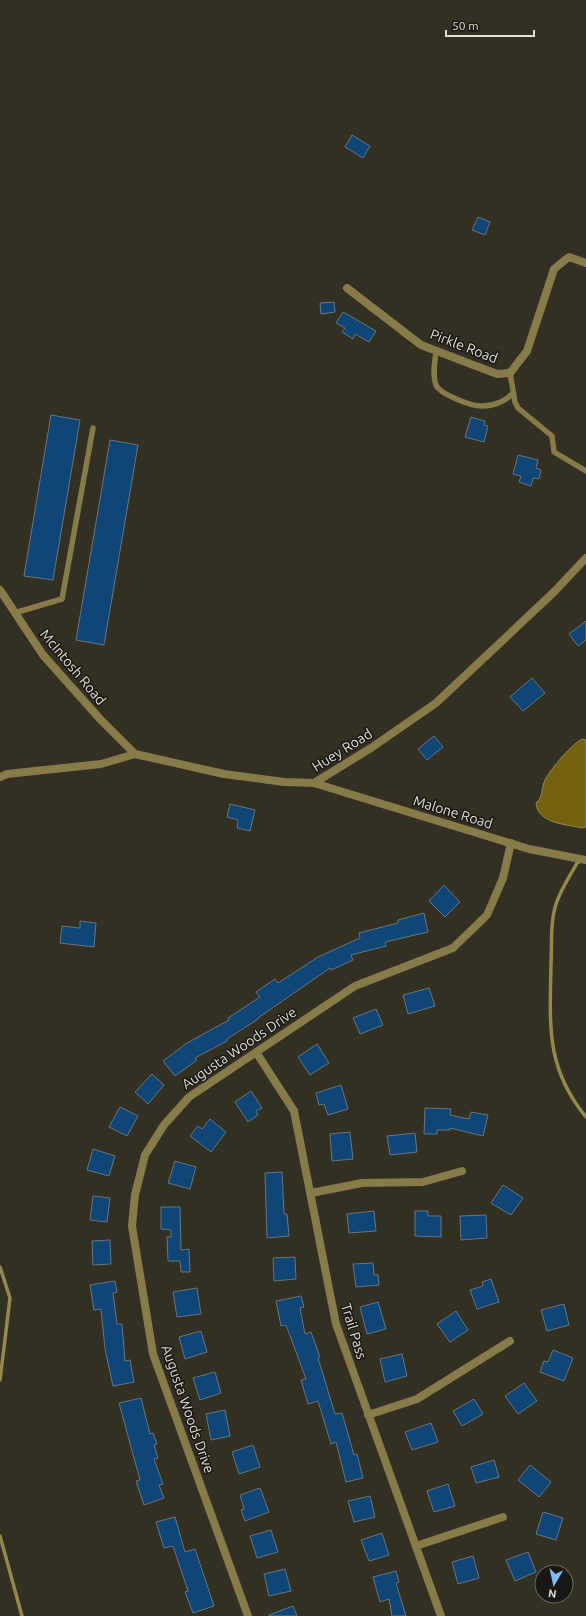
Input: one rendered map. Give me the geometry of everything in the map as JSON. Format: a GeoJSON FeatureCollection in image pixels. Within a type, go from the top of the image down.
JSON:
{"type":"FeatureCollection","features":[{"type":"Feature","properties":{"kind":"street","name":"Pirkle Road"},"geometry":{"type":"LineString","coordinates":[[347,288],[421,345],[497,374],[510,373],[527,351],[554,269],[569,257],[586,263]]}},
{"type":"Feature","properties":{"kind":"street","name":"Huey Road"},"geometry":{"type":"LineString","coordinates":[[0,777],[7,774],[101,764],[135,754],[224,774],[284,782],[314,783],[371,748],[436,703],[554,592],[586,558]]}},
{"type":"Feature","properties":{"kind":"street","name":"McIntosh Road"},"geometry":{"type":"LineString","coordinates":[[0,590],[14,613],[44,655],[100,719],[135,754]]}},
{"type":"Feature","properties":{"kind":"street","name":"Malone Road"},"geometry":{"type":"LineString","coordinates":[[314,783],[529,849],[586,860]]}},
{"type":"Feature","properties":{"kind":"street","name":"Augusta Woods Drive"},"geometry":{"type":"LineString","coordinates":[[248,1616],[153,1354],[132,1226],[135,1195],[145,1155],[164,1125],[189,1097],[355,986],[453,948],[487,915],[503,878],[511,843]]}},
{"type":"Feature","properties":{"kind":"street","name":"Trail Pass"},"geometry":{"type":"LineString","coordinates":[[256,1052],[294,1111],[336,1324],[441,1616]]}},
{"type":"Feature","properties":{"kind":"street"},"geometry":{"type":"LineString","coordinates":[[311,1192],[362,1183],[423,1182],[462,1171]]}},
{"type":"Feature","properties":{"kind":"street"},"geometry":{"type":"LineString","coordinates":[[368,1415],[417,1399],[510,1341]]}},
{"type":"Feature","properties":{"kind":"street"},"geometry":{"type":"LineString","coordinates":[[416,1546],[503,1517]]}},
{"type":"Feature","properties":{"kind":"lane"},"geometry":{"type":"LineString","coordinates":[[436,351],[434,377],[440,392],[464,402],[484,406],[507,400],[514,393]]}},
{"type":"Feature","properties":{"kind":"lane"},"geometry":{"type":"LineString","coordinates":[[510,373],[515,402],[518,408],[552,436],[554,452],[586,471]]}},
{"type":"Feature","properties":{"kind":"lane"},"geometry":{"type":"LineString","coordinates":[[14,613],[62,599],[93,428]]}},
{"type":"Feature","properties":{"kind":"shaded area"},"geometry":{"type":"Polygon","coordinates":[[[583,739],[586,740],[586,827],[582,828],[561,824],[547,819],[538,810],[536,803],[541,796],[545,780],[551,770],[568,750],[583,739]]]}},
{"type":"Feature","properties":{"kind":"building"},"geometry":{"type":"Polygon","coordinates":[[[352,135],[370,146],[363,158],[345,147],[352,135]]]}},
{"type":"Feature","properties":{"kind":"building"},"geometry":{"type":"Polygon","coordinates":[[[478,217],[490,222],[485,235],[472,230],[478,217]]]}},
{"type":"Feature","properties":{"kind":"building"},"geometry":{"type":"Polygon","coordinates":[[[334,302],[335,312],[321,314],[320,303],[334,302]]]}},
{"type":"Feature","properties":{"kind":"building"},"geometry":{"type":"Polygon","coordinates":[[[343,312],[376,331],[369,342],[355,334],[353,339],[342,332],[345,328],[336,323],[343,312]]]}},
{"type":"Feature","properties":{"kind":"building"},"geometry":{"type":"Polygon","coordinates":[[[51,415],[80,420],[53,580],[24,576],[51,415]]]}},
{"type":"Feature","properties":{"kind":"building"},"geometry":{"type":"Polygon","coordinates":[[[471,417],[485,421],[484,425],[488,426],[484,442],[465,437],[471,417]]]}},
{"type":"Feature","properties":{"kind":"building"},"geometry":{"type":"Polygon","coordinates":[[[110,440],[138,445],[104,645],[76,640],[110,440]]]}},
{"type":"Feature","properties":{"kind":"building"},"geometry":{"type":"Polygon","coordinates":[[[518,455],[538,460],[536,468],[541,470],[539,479],[533,478],[531,486],[519,482],[521,476],[513,474],[518,455]]]}},
{"type":"Feature","properties":{"kind":"building"},"geometry":{"type":"Polygon","coordinates":[[[586,621],[586,640],[578,646],[569,634],[586,621]]]}},
{"type":"Feature","properties":{"kind":"building"},"geometry":{"type":"Polygon","coordinates":[[[532,678],[545,693],[523,711],[510,697],[532,678]]]}},
{"type":"Feature","properties":{"kind":"building"},"geometry":{"type":"Polygon","coordinates":[[[434,736],[443,747],[427,760],[418,749],[434,736]]]}},
{"type":"Feature","properties":{"kind":"building"},"geometry":{"type":"Polygon","coordinates":[[[230,804],[255,810],[250,831],[237,828],[238,820],[227,817],[230,804]]]}},
{"type":"Feature","properties":{"kind":"building"},"geometry":{"type":"Polygon","coordinates":[[[444,885],[460,902],[445,917],[429,901],[444,885]]]}},
{"type":"Feature","properties":{"kind":"building"},"geometry":{"type":"Polygon","coordinates":[[[424,913],[428,932],[385,942],[386,946],[351,955],[353,960],[331,970],[330,968],[227,1039],[227,1041],[195,1058],[197,1060],[175,1076],[163,1061],[187,1043],[229,1020],[228,1018],[260,997],[256,992],[275,979],[278,983],[318,957],[360,938],[359,933],[398,923],[398,920],[424,913]]]}},
{"type":"Feature","properties":{"kind":"building"},"geometry":{"type":"Polygon","coordinates":[[[80,921],[96,923],[94,947],[60,943],[62,926],[80,928],[80,921]]]}},
{"type":"Feature","properties":{"kind":"building"},"geometry":{"type":"Polygon","coordinates":[[[429,988],[435,1006],[408,1014],[403,995],[429,988]]]}},
{"type":"Feature","properties":{"kind":"building"},"geometry":{"type":"Polygon","coordinates":[[[376,1009],[383,1025],[360,1034],[353,1018],[376,1009]]]}},
{"type":"Feature","properties":{"kind":"building"},"geometry":{"type":"Polygon","coordinates":[[[317,1044],[329,1063],[310,1075],[298,1057],[317,1044]]]}},
{"type":"Feature","properties":{"kind":"building"},"geometry":{"type":"Polygon","coordinates":[[[152,1074],[164,1085],[148,1104],[135,1092],[152,1074]]]}},
{"type":"Feature","properties":{"kind":"building"},"geometry":{"type":"Polygon","coordinates":[[[341,1085],[348,1109],[328,1115],[324,1104],[319,1105],[316,1093],[341,1085]]]}},
{"type":"Feature","properties":{"kind":"building"},"geometry":{"type":"Polygon","coordinates":[[[251,1091],[262,1108],[256,1111],[258,1115],[248,1122],[235,1102],[251,1091]]]}},
{"type":"Feature","properties":{"kind":"building"},"geometry":{"type":"Polygon","coordinates":[[[120,1107],[138,1116],[127,1136],[109,1127],[120,1107]]]}},
{"type":"Feature","properties":{"kind":"building"},"geometry":{"type":"Polygon","coordinates":[[[425,1108],[451,1109],[450,1115],[469,1119],[471,1112],[488,1115],[483,1136],[450,1128],[450,1130],[437,1130],[437,1134],[424,1134],[425,1108]]]}},
{"type":"Feature","properties":{"kind":"building"},"geometry":{"type":"Polygon","coordinates":[[[210,1119],[226,1132],[211,1152],[190,1136],[198,1126],[202,1129],[210,1119]]]}},
{"type":"Feature","properties":{"kind":"building"},"geometry":{"type":"Polygon","coordinates":[[[350,1132],[353,1159],[332,1161],[330,1134],[350,1132]]]}},
{"type":"Feature","properties":{"kind":"building"},"geometry":{"type":"Polygon","coordinates":[[[415,1133],[417,1152],[390,1155],[387,1136],[415,1133]]]}},
{"type":"Feature","properties":{"kind":"building"},"geometry":{"type":"Polygon","coordinates":[[[93,1149],[115,1156],[109,1176],[87,1170],[93,1149]]]}},
{"type":"Feature","properties":{"kind":"building"},"geometry":{"type":"Polygon","coordinates":[[[175,1161],[196,1167],[190,1189],[168,1183],[175,1161]]]}},
{"type":"Feature","properties":{"kind":"building"},"geometry":{"type":"Polygon","coordinates":[[[282,1172],[284,1214],[287,1214],[289,1236],[267,1238],[265,1173],[282,1172]]]}},
{"type":"Feature","properties":{"kind":"building"},"geometry":{"type":"Polygon","coordinates":[[[503,1185],[523,1198],[511,1215],[491,1203],[503,1185]]]}},
{"type":"Feature","properties":{"kind":"building"},"geometry":{"type":"Polygon","coordinates":[[[93,1196],[110,1198],[107,1222],[90,1220],[93,1196]]]}},
{"type":"Feature","properties":{"kind":"building"},"geometry":{"type":"Polygon","coordinates":[[[161,1207],[180,1207],[181,1250],[189,1249],[190,1272],[181,1272],[180,1261],[168,1261],[167,1237],[171,1237],[171,1230],[161,1229],[161,1207]]]}},
{"type":"Feature","properties":{"kind":"building"},"geometry":{"type":"Polygon","coordinates":[[[374,1211],[376,1231],[349,1233],[347,1214],[374,1211]]]}},
{"type":"Feature","properties":{"kind":"building"},"geometry":{"type":"Polygon","coordinates":[[[415,1211],[428,1211],[428,1216],[441,1216],[441,1237],[415,1236],[415,1211]]]}},
{"type":"Feature","properties":{"kind":"building"},"geometry":{"type":"Polygon","coordinates":[[[486,1215],[487,1238],[461,1240],[460,1216],[486,1215]]]}},
{"type":"Feature","properties":{"kind":"building"},"geometry":{"type":"Polygon","coordinates":[[[110,1240],[111,1264],[93,1265],[92,1241],[110,1240]]]}},
{"type":"Feature","properties":{"kind":"building"},"geometry":{"type":"Polygon","coordinates":[[[295,1257],[296,1279],[274,1281],[273,1258],[295,1257]]]}},
{"type":"Feature","properties":{"kind":"building"},"geometry":{"type":"Polygon","coordinates":[[[373,1263],[374,1275],[378,1275],[379,1285],[356,1287],[353,1264],[373,1263]]]}},
{"type":"Feature","properties":{"kind":"building"},"geometry":{"type":"Polygon","coordinates":[[[491,1279],[499,1302],[477,1309],[470,1290],[483,1286],[482,1282],[491,1279]]]}},
{"type":"Feature","properties":{"kind":"building"},"geometry":{"type":"Polygon","coordinates":[[[115,1281],[117,1292],[113,1293],[117,1324],[122,1324],[125,1361],[130,1360],[134,1382],[113,1386],[105,1349],[101,1309],[94,1310],[90,1285],[115,1281]]]}},
{"type":"Feature","properties":{"kind":"building"},"geometry":{"type":"Polygon","coordinates":[[[197,1288],[201,1314],[177,1317],[173,1292],[197,1288]]]}},
{"type":"Feature","properties":{"kind":"building"},"geometry":{"type":"Polygon","coordinates":[[[301,1296],[304,1307],[300,1308],[305,1334],[311,1332],[320,1357],[318,1358],[335,1414],[342,1413],[354,1455],[357,1454],[363,1478],[346,1482],[336,1442],[331,1444],[318,1401],[308,1404],[301,1380],[306,1379],[286,1325],[281,1326],[276,1301],[301,1296]]]}},
{"type":"Feature","properties":{"kind":"building"},"geometry":{"type":"Polygon","coordinates":[[[378,1302],[386,1329],[367,1334],[360,1307],[378,1302]]]}},
{"type":"Feature","properties":{"kind":"building"},"geometry":{"type":"Polygon","coordinates":[[[564,1304],[569,1325],[547,1331],[541,1310],[564,1304]]]}},
{"type":"Feature","properties":{"kind":"building"},"geometry":{"type":"Polygon","coordinates":[[[456,1311],[468,1330],[450,1342],[437,1324],[456,1311]]]}},
{"type":"Feature","properties":{"kind":"building"},"geometry":{"type":"Polygon","coordinates":[[[201,1331],[207,1352],[185,1359],[179,1337],[201,1331]]]}},
{"type":"Feature","properties":{"kind":"building"},"geometry":{"type":"Polygon","coordinates":[[[553,1350],[573,1358],[564,1381],[540,1372],[544,1361],[548,1362],[553,1350]]]}},
{"type":"Feature","properties":{"kind":"building"},"geometry":{"type":"Polygon","coordinates":[[[402,1354],[407,1376],[385,1382],[380,1359],[402,1354]]]}},
{"type":"Feature","properties":{"kind":"building"},"geometry":{"type":"Polygon","coordinates":[[[215,1372],[221,1393],[200,1400],[193,1378],[215,1372]]]}},
{"type":"Feature","properties":{"kind":"building"},"geometry":{"type":"Polygon","coordinates":[[[524,1383],[537,1401],[518,1414],[505,1396],[524,1383]]]}},
{"type":"Feature","properties":{"kind":"building"},"geometry":{"type":"Polygon","coordinates":[[[141,1398],[150,1434],[153,1433],[157,1444],[154,1445],[158,1458],[154,1459],[163,1484],[159,1485],[164,1498],[144,1505],[136,1481],[140,1480],[119,1403],[141,1398]]]}},
{"type":"Feature","properties":{"kind":"building"},"geometry":{"type":"Polygon","coordinates":[[[474,1399],[483,1414],[462,1426],[453,1411],[474,1399]]]}},
{"type":"Feature","properties":{"kind":"building"},"geometry":{"type":"Polygon","coordinates":[[[225,1410],[230,1436],[211,1440],[206,1414],[225,1410]]]}},
{"type":"Feature","properties":{"kind":"building"},"geometry":{"type":"Polygon","coordinates":[[[431,1423],[438,1442],[412,1450],[405,1432],[431,1423]]]}},
{"type":"Feature","properties":{"kind":"building"},"geometry":{"type":"Polygon","coordinates":[[[253,1445],[260,1467],[239,1474],[232,1452],[253,1445]]]}},
{"type":"Feature","properties":{"kind":"building"},"geometry":{"type":"Polygon","coordinates":[[[494,1460],[499,1477],[476,1483],[471,1467],[494,1460]]]}},
{"type":"Feature","properties":{"kind":"building"},"geometry":{"type":"Polygon","coordinates":[[[530,1465],[551,1482],[539,1497],[518,1480],[530,1465]]]}},
{"type":"Feature","properties":{"kind":"building"},"geometry":{"type":"Polygon","coordinates":[[[448,1484],[455,1506],[434,1512],[427,1491],[448,1484]]]}},
{"type":"Feature","properties":{"kind":"building"},"geometry":{"type":"Polygon","coordinates":[[[260,1488],[269,1512],[245,1521],[241,1510],[244,1509],[240,1495],[260,1488]]]}},
{"type":"Feature","properties":{"kind":"building"},"geometry":{"type":"Polygon","coordinates":[[[370,1496],[375,1517],[354,1522],[348,1501],[370,1496]]]}},
{"type":"Feature","properties":{"kind":"building"},"geometry":{"type":"Polygon","coordinates":[[[543,1512],[563,1518],[556,1540],[536,1534],[543,1512]]]}},
{"type":"Feature","properties":{"kind":"building"},"geometry":{"type":"Polygon","coordinates":[[[175,1517],[185,1552],[195,1549],[214,1606],[193,1613],[185,1592],[188,1591],[173,1546],[164,1548],[156,1522],[175,1517]]]}},
{"type":"Feature","properties":{"kind":"building"},"geometry":{"type":"Polygon","coordinates":[[[271,1530],[278,1552],[257,1558],[250,1536],[271,1530]]]}},
{"type":"Feature","properties":{"kind":"building"},"geometry":{"type":"Polygon","coordinates":[[[382,1533],[389,1555],[369,1561],[361,1540],[382,1533]]]}},
{"type":"Feature","properties":{"kind":"building"},"geometry":{"type":"Polygon","coordinates":[[[528,1552],[534,1567],[534,1573],[515,1581],[506,1560],[528,1552]]]}},
{"type":"Feature","properties":{"kind":"building"},"geometry":{"type":"Polygon","coordinates":[[[473,1556],[479,1578],[458,1584],[452,1562],[473,1556]]]}},
{"type":"Feature","properties":{"kind":"building"},"geometry":{"type":"Polygon","coordinates":[[[285,1569],[291,1591],[269,1596],[264,1574],[285,1569]]]}},
{"type":"Feature","properties":{"kind":"building"},"geometry":{"type":"Polygon","coordinates":[[[396,1571],[399,1582],[396,1583],[406,1616],[392,1616],[389,1599],[380,1602],[373,1577],[396,1571]]]}},
{"type":"Feature","properties":{"kind":"building"},"geometry":{"type":"Polygon","coordinates":[[[293,1606],[297,1616],[269,1616],[269,1615],[293,1606]]]}},
{"type":"Feature","properties":{"kind":"waterway"},"geometry":{"type":"LineString","coordinates":[[581,861],[577,863],[563,888],[554,911],[550,1006],[553,1044],[557,1062],[563,1080],[573,1099],[586,1117]]}},
{"type":"Feature","properties":{"kind":"waterway"},"geometry":{"type":"LineString","coordinates":[[0,1267],[10,1298],[0,1380]]}},
{"type":"Feature","properties":{"kind":"waterway"},"geometry":{"type":"LineString","coordinates":[[0,1536],[22,1616]]}}]}
